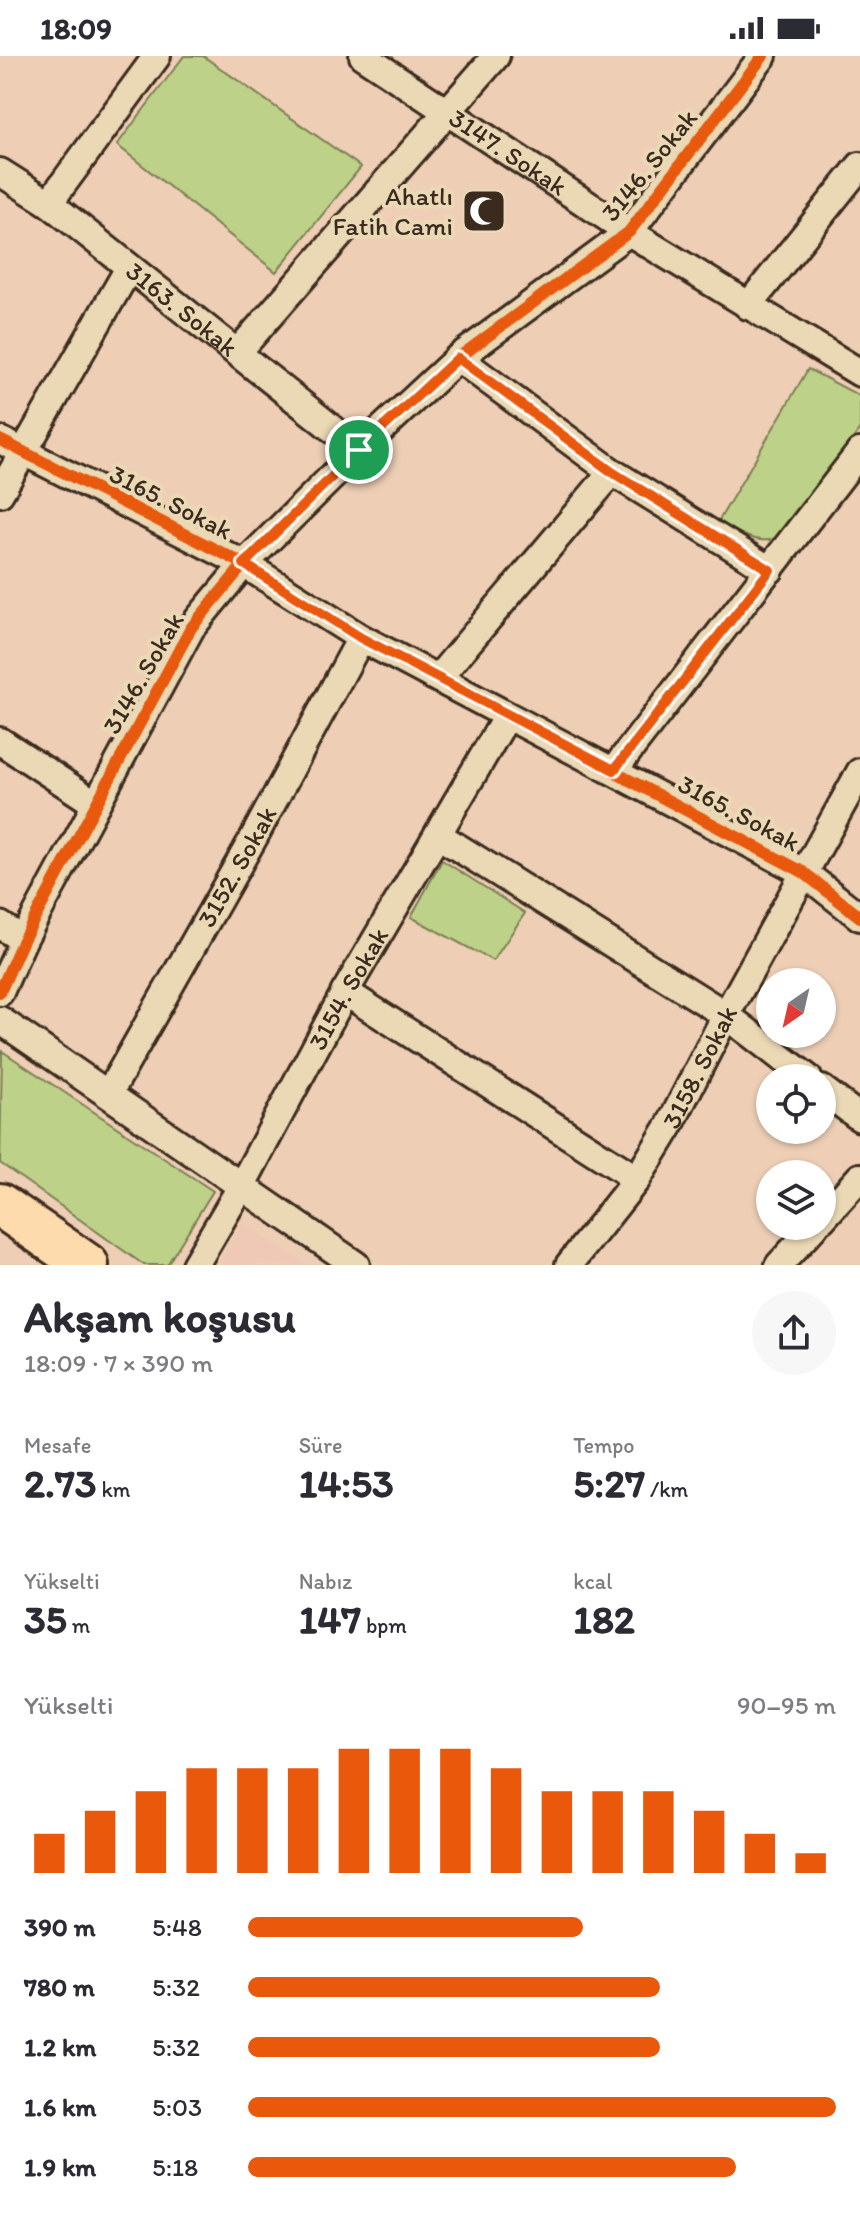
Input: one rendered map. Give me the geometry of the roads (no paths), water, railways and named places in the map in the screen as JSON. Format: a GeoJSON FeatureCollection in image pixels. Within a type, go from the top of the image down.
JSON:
{"type":"FeatureCollection","features":[{"type":"Feature","properties":{"kind":"main road"},"geometry":{"type":"LineString","coordinates":[[0,1205],[87,1265]]}},
{"type":"Feature","properties":{"kind":"street"},"geometry":{"type":"LineString","coordinates":[[49,203],[157,56]]}},
{"type":"Feature","properties":{"kind":"street","name":"3147. Sokak"},"geometry":{"type":"LineString","coordinates":[[363,56],[629,232],[860,373]]}},
{"type":"Feature","properties":{"kind":"street"},"geometry":{"type":"LineString","coordinates":[[237,353],[496,56]]}},
{"type":"Feature","properties":{"kind":"street","name":"3146. Sokak"},"geometry":{"type":"LineString","coordinates":[[0,992],[23,940],[191,628],[244,564],[458,358],[629,232],[763,56]]}},
{"type":"Feature","properties":{"kind":"street"},"geometry":{"type":"LineString","coordinates":[[748,306],[860,166]]}},
{"type":"Feature","properties":{"kind":"street","name":"3163. Sokak"},"geometry":{"type":"LineString","coordinates":[[0,172],[49,203],[359,450]]}},
{"type":"Feature","properties":{"kind":"street"},"geometry":{"type":"LineString","coordinates":[[0,493],[129,268]]}},
{"type":"Feature","properties":{"kind":"street"},"geometry":{"type":"LineString","coordinates":[[458,358],[612,472],[770,570]]}},
{"type":"Feature","properties":{"kind":"street","name":"3165. Sokak"},"geometry":{"type":"LineString","coordinates":[[0,440],[244,564],[361,638],[803,872],[860,917]]}},
{"type":"Feature","properties":{"kind":"street"},"geometry":{"type":"LineString","coordinates":[[614,770],[860,452]]}},
{"type":"Feature","properties":{"kind":"street"},"geometry":{"type":"LineString","coordinates":[[439,677],[612,472]]}},
{"type":"Feature","properties":{"kind":"street","name":"3152. Sokak"},"geometry":{"type":"LineString","coordinates":[[109,1093],[254,837],[361,638]]}},
{"type":"Feature","properties":{"kind":"street","name":"3154. Sokak"},"geometry":{"type":"LineString","coordinates":[[195,1265],[242,1185],[345,992],[507,716]]}},
{"type":"Feature","properties":{"kind":"street"},"geometry":{"type":"LineString","coordinates":[[0,741],[96,804]]}},
{"type":"Feature","properties":{"kind":"street","name":"3158. Sokak"},"geometry":{"type":"LineString","coordinates":[[569,1265],[637,1179],[670,1125],[726,1015],[860,772]]}},
{"type":"Feature","properties":{"kind":"street"},"geometry":{"type":"LineString","coordinates":[[438,835],[726,1015],[790,1064]]}},
{"type":"Feature","properties":{"kind":"street"},"geometry":{"type":"LineString","coordinates":[[0,925],[23,940]]}},
{"type":"Feature","properties":{"kind":"street"},"geometry":{"type":"LineString","coordinates":[[345,992],[637,1179]]}},
{"type":"Feature","properties":{"kind":"street"},"geometry":{"type":"LineString","coordinates":[[0,1020],[356,1265]]}},
{"type":"Feature","properties":{"kind":"street"},"geometry":{"type":"LineString","coordinates":[[836,1100],[860,1118]]}},
{"type":"Feature","properties":{"kind":"street"},"geometry":{"type":"LineString","coordinates":[[836,1204],[860,1177]]}},
{"type":"Feature","properties":{"kind":"street"},"geometry":{"type":"LineString","coordinates":[[779,1265],[802,1240]]}},
{"type":"Feature","properties":{"kind":"place","name":"Ahatlı Fatih Cami"},"geometry":{"type":"Point","coordinates":[484,211]}}]}
